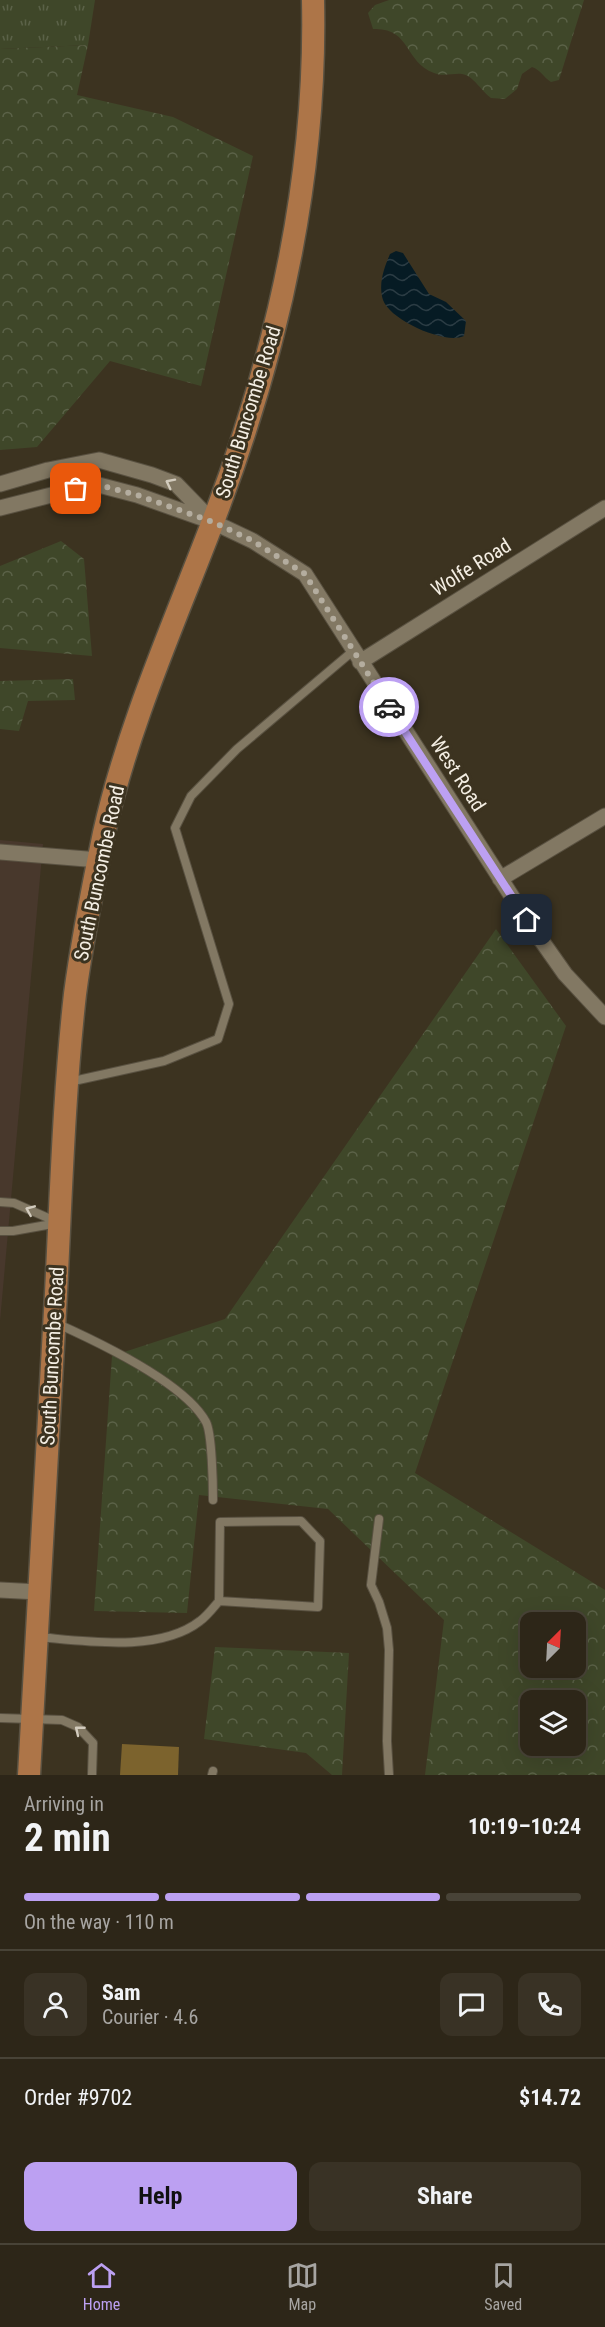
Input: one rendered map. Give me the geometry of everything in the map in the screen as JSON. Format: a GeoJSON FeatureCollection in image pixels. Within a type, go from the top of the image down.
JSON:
{"type":"FeatureCollection","features":[{"type":"Feature","properties":{"kind":"main road","name":"South Buncombe Road"},"geometry":{"type":"LineString","coordinates":[[29,1775],[68,1082],[85,925],[119,776],[135,724],[213,522],[252,410],[270,344],[285,282],[309,126],[314,43],[313,0]]}},
{"type":"Feature","properties":{"kind":"street"},"geometry":{"type":"LineString","coordinates":[[0,484],[48,470],[99,460],[176,484],[213,522]]}},
{"type":"Feature","properties":{"kind":"street"},"geometry":{"type":"LineString","coordinates":[[0,508],[95,484],[137,495],[213,522]]}},
{"type":"Feature","properties":{"kind":"street","name":"Wolfe Road"},"geometry":{"type":"LineString","coordinates":[[357,657],[605,508]]}},
{"type":"Feature","properties":{"kind":"street","name":"West Road"},"geometry":{"type":"LineString","coordinates":[[213,522],[253,541],[305,574],[501,879],[565,974],[605,1017]]}},
{"type":"Feature","properties":{"kind":"street"},"geometry":{"type":"LineString","coordinates":[[501,879],[605,816]]}},
{"type":"Feature","properties":{"kind":"street"},"geometry":{"type":"LineString","coordinates":[[0,852],[99,860]]}},
{"type":"Feature","properties":{"kind":"street"},"geometry":{"type":"LineString","coordinates":[[0,1590],[39,1592]]}},
{"type":"Feature","properties":{"kind":"lane"},"geometry":{"type":"LineString","coordinates":[[68,1082],[164,1061],[218,1039],[229,1004],[175,828],[191,796],[237,749],[357,657]]}},
{"type":"Feature","properties":{"kind":"lane"},"geometry":{"type":"LineString","coordinates":[[0,1202],[14,1203],[59,1222]]}},
{"type":"Feature","properties":{"kind":"lane"},"geometry":{"type":"LineString","coordinates":[[0,1231],[13,1231],[59,1222]]}},
{"type":"Feature","properties":{"kind":"lane"},"geometry":{"type":"LineString","coordinates":[[54,1323],[94,1340],[192,1402],[207,1424],[213,1500]]}},
{"type":"Feature","properties":{"kind":"lane"},"geometry":{"type":"LineString","coordinates":[[379,1519],[371,1585],[387,1628],[389,1775]]}},
{"type":"Feature","properties":{"kind":"lane"},"geometry":{"type":"LineString","coordinates":[[36,1637],[114,1643],[154,1640],[199,1622],[219,1601],[220,1522],[301,1521],[320,1541],[318,1607],[219,1601]]}},
{"type":"Feature","properties":{"kind":"lane"},"geometry":{"type":"LineString","coordinates":[[0,1718],[62,1720],[78,1727],[93,1743],[92,1775]]}},
{"type":"Feature","properties":{"kind":"shaded area"},"geometry":{"type":"Polygon","coordinates":[[[0,840],[43,844],[0,1321],[0,840]]]}},
{"type":"Feature","properties":{"kind":"green space"},"geometry":{"type":"Polygon","coordinates":[[[0,0],[95,0],[88,45],[0,49],[0,0]]]}},
{"type":"Feature","properties":{"kind":"green space"},"geometry":{"type":"Polygon","coordinates":[[[389,0],[584,0],[559,80],[551,82],[532,67],[522,74],[517,89],[505,99],[491,98],[466,75],[437,74],[424,68],[394,33],[373,29],[368,13],[375,5],[389,0]]]}},
{"type":"Feature","properties":{"kind":"green space"},"geometry":{"type":"Polygon","coordinates":[[[88,45],[77,95],[173,117],[253,156],[201,386],[110,361],[37,447],[0,450],[0,49],[88,45]]]}},
{"type":"Feature","properties":{"kind":"green space"},"geometry":{"type":"Polygon","coordinates":[[[61,541],[84,559],[92,656],[0,648],[0,566],[61,541]]]}},
{"type":"Feature","properties":{"kind":"green space"},"geometry":{"type":"Polygon","coordinates":[[[73,679],[75,700],[28,701],[19,731],[0,729],[0,681],[73,679]]]}},
{"type":"Feature","properties":{"kind":"green space"},"geometry":{"type":"Polygon","coordinates":[[[496,929],[566,1026],[415,1473],[605,1590],[605,1775],[425,1775],[444,1620],[328,1509],[199,1495],[187,1613],[94,1611],[112,1356],[225,1319],[496,929]]]}},
{"type":"Feature","properties":{"kind":"green space"},"geometry":{"type":"Polygon","coordinates":[[[215,1647],[349,1653],[342,1775],[332,1775],[306,1753],[204,1739],[215,1647]]]}},
{"type":"Feature","properties":{"kind":"water"},"geometry":{"type":"Polygon","coordinates":[[[396,251],[403,253],[429,294],[446,302],[466,321],[464,336],[455,338],[432,334],[407,323],[388,308],[383,300],[381,282],[390,254],[396,251]]]}},
{"type":"Feature","properties":{"kind":"building"},"geometry":{"type":"Polygon","coordinates":[[[122,1744],[179,1747],[178,1775],[120,1775],[122,1744]]]}},
{"type":"Feature","properties":{"kind":"way so far"},"geometry":{"type":"LineString","coordinates":[[76,489],[95,484],[137,495],[213,522],[253,541],[305,574],[389,707]]}},
{"type":"Feature","properties":{"kind":"route"},"geometry":{"type":"LineString","coordinates":[[389,707],[527,920]]}}]}
